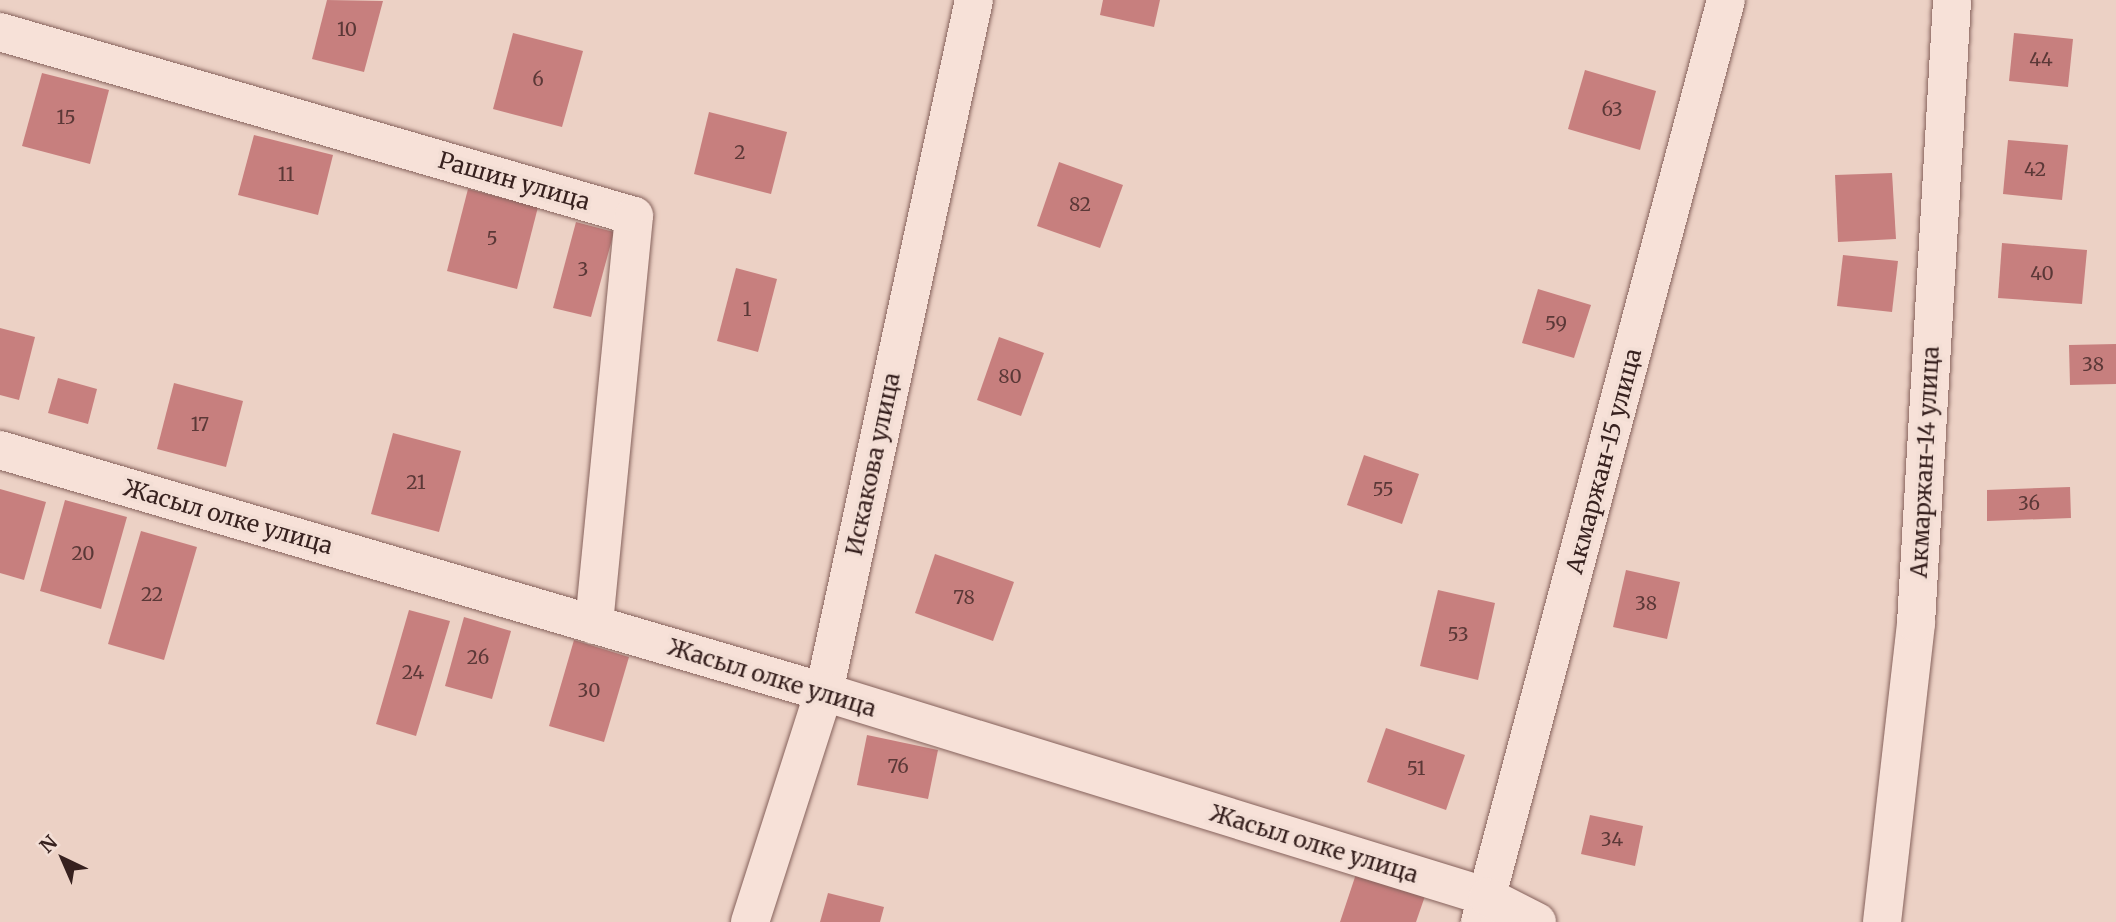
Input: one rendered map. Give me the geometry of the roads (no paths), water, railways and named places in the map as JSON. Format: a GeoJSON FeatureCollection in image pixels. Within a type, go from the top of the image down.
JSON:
{"type":"FeatureCollection","features":[{"type":"Feature","properties":{"kind":"street","name":"Искакова улица"},"geometry":{"type":"LineString","coordinates":[[750,922],[824,692],[974,0]]}},
{"type":"Feature","properties":{"kind":"street","name":"Акмаржан-15 улица"},"geometry":{"type":"LineString","coordinates":[[1484,910],[1726,0]]}},
{"type":"Feature","properties":{"kind":"street","name":"Акмаржан-14 улица"},"geometry":{"type":"LineString","coordinates":[[1882,922],[1916,623],[1952,0]]}},
{"type":"Feature","properties":{"kind":"street","name":"Рашин улица"},"geometry":{"type":"LineString","coordinates":[[0,32],[634,216],[594,625]]}},
{"type":"Feature","properties":{"kind":"street","name":"Жасыл олке улица"},"geometry":{"type":"LineString","coordinates":[[0,450],[824,692],[1484,910],[1537,922]]}}]}
